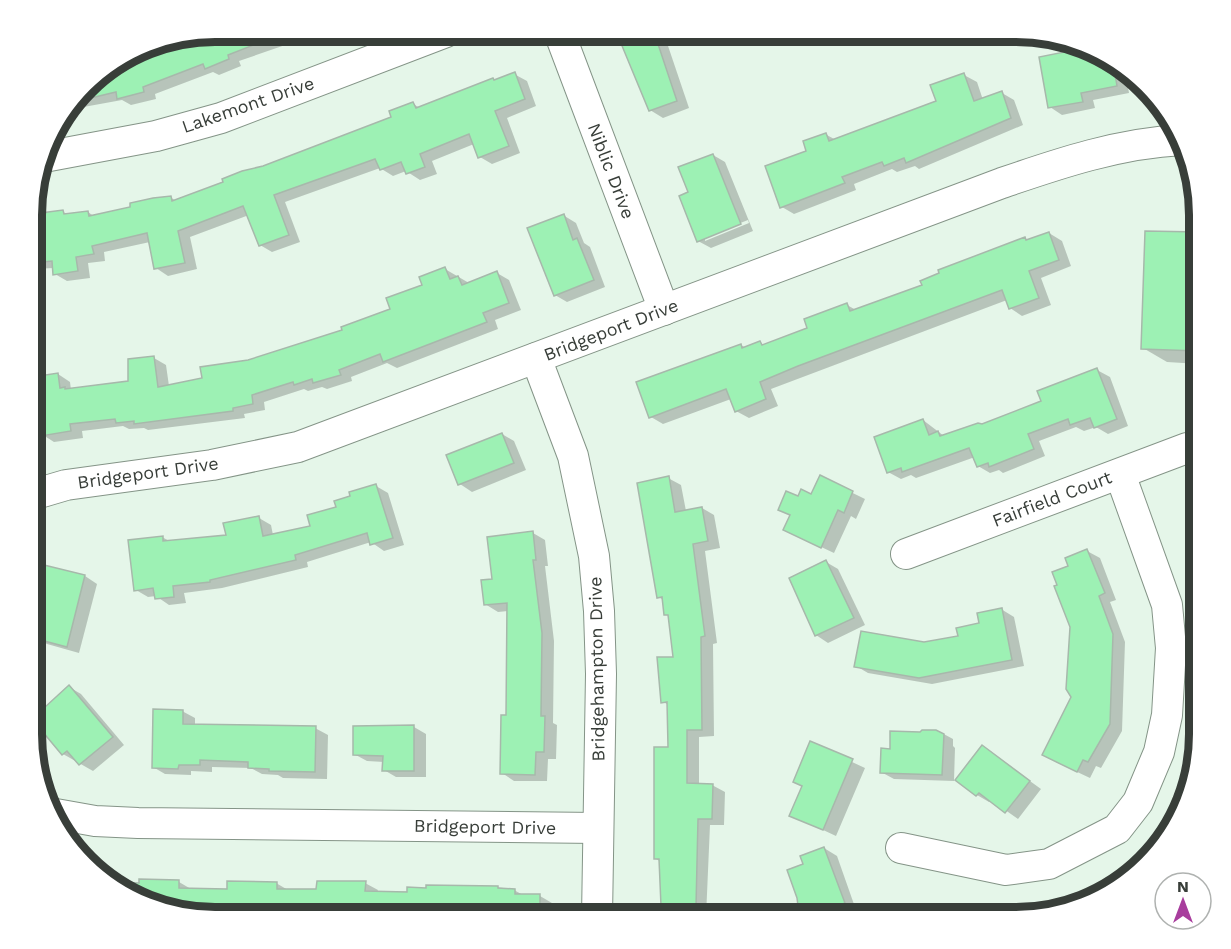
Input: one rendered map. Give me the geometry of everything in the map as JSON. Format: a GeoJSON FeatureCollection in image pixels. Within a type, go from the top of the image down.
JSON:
{"type":"FeatureCollection","features":[{"type":"Feature","properties":{"kind":"street","name":"Lakemont Drive"},"geometry":{"type":"LineString","coordinates":[[52,156],[156,136],[221,118],[420,42]]}},
{"type":"Feature","properties":{"kind":"street","name":"Niblic Drive"},"geometry":{"type":"LineString","coordinates":[[563,42],[664,310]]}},
{"type":"Feature","properties":{"kind":"street","name":"Bridgeport Drive"},"geometry":{"type":"LineString","coordinates":[[42,492],[66,485],[212,465],[298,447],[1070,159],[1120,148],[1172,141]]}},
{"type":"Feature","properties":{"kind":"street","name":"Bridgehampton Drive"},"geometry":{"type":"LineString","coordinates":[[536,358],[573,456],[594,556],[601,675],[597,907]]}},
{"type":"Feature","properties":{"kind":"street","name":"Fairfield Court"},"geometry":{"type":"LineString","coordinates":[[906,554],[1189,448]]}},
{"type":"Feature","properties":{"kind":"street"},"geometry":{"type":"LineString","coordinates":[[901,848],[1006,870],[1049,864],[1118,829],[1138,802],[1159,752],[1167,715],[1171,648],[1167,605],[1120,474]]}},
{"type":"Feature","properties":{"kind":"street","name":"Bridgeport Drive"},"geometry":{"type":"LineString","coordinates":[[62,815],[95,821],[138,823],[598,828]]}},
{"type":"Feature","properties":{"kind":"building"},"geometry":{"type":"Polygon","coordinates":[[[261,42],[228,55],[229,59],[205,69],[203,64],[143,87],[144,92],[117,99],[116,92],[87,99],[101,85],[128,65],[159,51],[192,43],[261,42]]]}},
{"type":"Feature","properties":{"kind":"building"},"geometry":{"type":"Polygon","coordinates":[[[620,42],[657,42],[677,101],[649,111],[620,42]]]}},
{"type":"Feature","properties":{"kind":"building"},"geometry":{"type":"Polygon","coordinates":[[[1070,51],[1082,55],[1115,73],[1117,86],[1081,93],[1083,102],[1048,108],[1039,57],[1070,51]]]}},
{"type":"Feature","properties":{"kind":"building"},"geometry":{"type":"Polygon","coordinates":[[[515,72],[525,99],[495,111],[509,146],[478,158],[469,134],[420,154],[425,167],[406,174],[401,162],[380,170],[375,159],[274,195],[289,235],[259,246],[243,206],[178,231],[185,263],[154,269],[147,233],[92,246],[94,254],[76,257],[78,271],[53,275],[52,261],[42,262],[42,213],[63,210],[64,214],[88,211],[89,216],[130,207],[130,203],[153,198],[171,196],[172,201],[223,182],[222,179],[242,171],[263,166],[391,117],[389,111],[413,102],[416,108],[493,78],[494,80],[515,72]]]}},
{"type":"Feature","properties":{"kind":"building"},"geometry":{"type":"Polygon","coordinates":[[[964,73],[974,101],[1002,91],[1011,118],[906,163],[904,158],[884,166],[882,162],[842,177],[845,183],[780,208],[765,166],[806,151],[803,141],[826,133],[829,141],[936,101],[930,85],[964,73]]]}},
{"type":"Feature","properties":{"kind":"building"},"geometry":{"type":"Polygon","coordinates":[[[713,154],[741,224],[697,242],[679,196],[688,192],[678,167],[713,154]]]}},
{"type":"Feature","properties":{"kind":"building"},"geometry":{"type":"Polygon","coordinates":[[[564,214],[573,240],[577,238],[594,280],[554,296],[527,228],[564,214]]]}},
{"type":"Feature","properties":{"kind":"building"},"geometry":{"type":"Polygon","coordinates":[[[1145,231],[1189,232],[1189,351],[1141,349],[1145,231]]]}},
{"type":"Feature","properties":{"kind":"building"},"geometry":{"type":"Polygon","coordinates":[[[1049,232],[1059,260],[1029,271],[1039,298],[1009,309],[1002,290],[798,366],[760,382],[766,399],[735,412],[726,389],[649,418],[636,382],[741,344],[742,348],[760,341],[762,345],[807,328],[804,319],[847,303],[850,311],[922,285],[920,281],[939,273],[938,270],[1025,237],[1026,240],[1049,232]]]}},
{"type":"Feature","properties":{"kind":"building"},"geometry":{"type":"Polygon","coordinates":[[[445,267],[450,279],[458,276],[462,285],[497,271],[509,303],[483,313],[487,322],[383,362],[380,354],[339,370],[341,375],[313,383],[312,379],[294,385],[293,382],[252,395],[253,404],[233,408],[233,411],[134,424],[134,421],[116,423],[115,419],[70,424],[71,431],[42,436],[42,376],[58,373],[60,388],[65,387],[65,389],[128,381],[128,359],[154,356],[158,387],[202,378],[200,367],[248,360],[342,330],[341,327],[390,309],[386,298],[422,285],[419,277],[445,267]]]}},
{"type":"Feature","properties":{"kind":"building"},"geometry":{"type":"Polygon","coordinates":[[[1097,368],[1117,419],[1094,428],[1090,418],[1070,425],[1068,419],[1028,434],[1034,449],[989,467],[988,463],[977,467],[969,448],[902,472],[901,468],[887,473],[874,437],[923,419],[929,435],[938,431],[940,436],[978,423],[982,424],[1041,401],[1037,391],[1097,368]]]}},
{"type":"Feature","properties":{"kind":"building"},"geometry":{"type":"Polygon","coordinates":[[[502,433],[514,463],[458,485],[446,455],[502,433]]]}},
{"type":"Feature","properties":{"kind":"building"},"geometry":{"type":"Polygon","coordinates":[[[820,475],[853,491],[844,513],[838,510],[821,548],[783,530],[790,515],[778,510],[786,491],[798,496],[801,489],[811,494],[820,475]]]}},
{"type":"Feature","properties":{"kind":"building"},"geometry":{"type":"Polygon","coordinates":[[[669,476],[675,512],[702,507],[708,541],[693,544],[705,636],[701,637],[702,730],[687,730],[687,783],[713,784],[712,819],[698,819],[696,906],[661,906],[659,859],[654,859],[654,747],[668,747],[667,702],[661,703],[657,657],[673,657],[668,615],[664,615],[662,597],[657,598],[637,483],[669,476]]]}},
{"type":"Feature","properties":{"kind":"building"},"geometry":{"type":"Polygon","coordinates":[[[376,484],[393,538],[370,545],[367,533],[295,555],[296,560],[210,580],[210,582],[173,586],[174,597],[155,599],[153,588],[134,591],[128,540],[163,536],[163,541],[226,535],[223,523],[259,516],[263,536],[310,526],[307,515],[336,507],[334,501],[350,496],[349,492],[376,484]]]}},
{"type":"Feature","properties":{"kind":"building"},"geometry":{"type":"Polygon","coordinates":[[[533,531],[536,560],[533,560],[542,633],[541,716],[545,716],[544,752],[536,752],[535,775],[500,774],[501,715],[506,715],[507,603],[484,605],[481,580],[492,579],[487,537],[533,531]]]}},
{"type":"Feature","properties":{"kind":"building"},"geometry":{"type":"Polygon","coordinates":[[[1087,549],[1105,593],[1099,596],[1113,634],[1110,724],[1088,762],[1083,760],[1077,772],[1042,755],[1071,697],[1066,689],[1070,627],[1054,586],[1057,585],[1052,572],[1068,566],[1065,558],[1087,549]]]}},
{"type":"Feature","properties":{"kind":"building"},"geometry":{"type":"Polygon","coordinates":[[[826,560],[854,618],[815,636],[789,578],[826,560]]]}},
{"type":"Feature","properties":{"kind":"building"},"geometry":{"type":"Polygon","coordinates":[[[44,565],[85,575],[67,647],[42,640],[44,565]]]}},
{"type":"Feature","properties":{"kind":"building"},"geometry":{"type":"Polygon","coordinates":[[[1002,608],[1012,660],[919,678],[854,667],[861,631],[924,642],[958,636],[956,628],[979,623],[977,613],[1002,608]]]}},
{"type":"Feature","properties":{"kind":"building"},"geometry":{"type":"Polygon","coordinates":[[[69,685],[113,737],[79,765],[67,751],[62,755],[42,731],[42,710],[69,685]]]}},
{"type":"Feature","properties":{"kind":"building"},"geometry":{"type":"Polygon","coordinates":[[[153,709],[183,710],[183,724],[316,726],[315,772],[269,771],[269,769],[248,768],[248,762],[200,760],[200,765],[179,765],[178,769],[152,768],[153,709]]]}},
{"type":"Feature","properties":{"kind":"building"},"geometry":{"type":"Polygon","coordinates":[[[414,725],[414,771],[382,771],[383,756],[353,755],[353,726],[414,725]]]}},
{"type":"Feature","properties":{"kind":"building"},"geometry":{"type":"Polygon","coordinates":[[[936,730],[944,734],[942,775],[880,773],[881,748],[890,749],[890,731],[920,732],[936,730]]]}},
{"type":"Feature","properties":{"kind":"building"},"geometry":{"type":"Polygon","coordinates":[[[810,741],[853,759],[823,830],[789,816],[802,786],[793,782],[810,741]]]}},
{"type":"Feature","properties":{"kind":"building"},"geometry":{"type":"Polygon","coordinates":[[[982,745],[1030,781],[1005,813],[979,793],[976,796],[955,780],[982,745]]]}},
{"type":"Feature","properties":{"kind":"building"},"geometry":{"type":"Polygon","coordinates":[[[824,847],[845,903],[834,907],[798,907],[787,870],[803,864],[800,856],[824,847]]]}},
{"type":"Feature","properties":{"kind":"building"},"geometry":{"type":"Polygon","coordinates":[[[139,879],[179,880],[179,888],[227,889],[227,881],[277,882],[277,889],[316,889],[317,881],[366,881],[365,891],[407,892],[407,887],[426,888],[426,885],[498,886],[498,888],[515,889],[515,894],[540,894],[540,907],[204,907],[170,901],[126,883],[139,883],[139,879]]]}}]}
